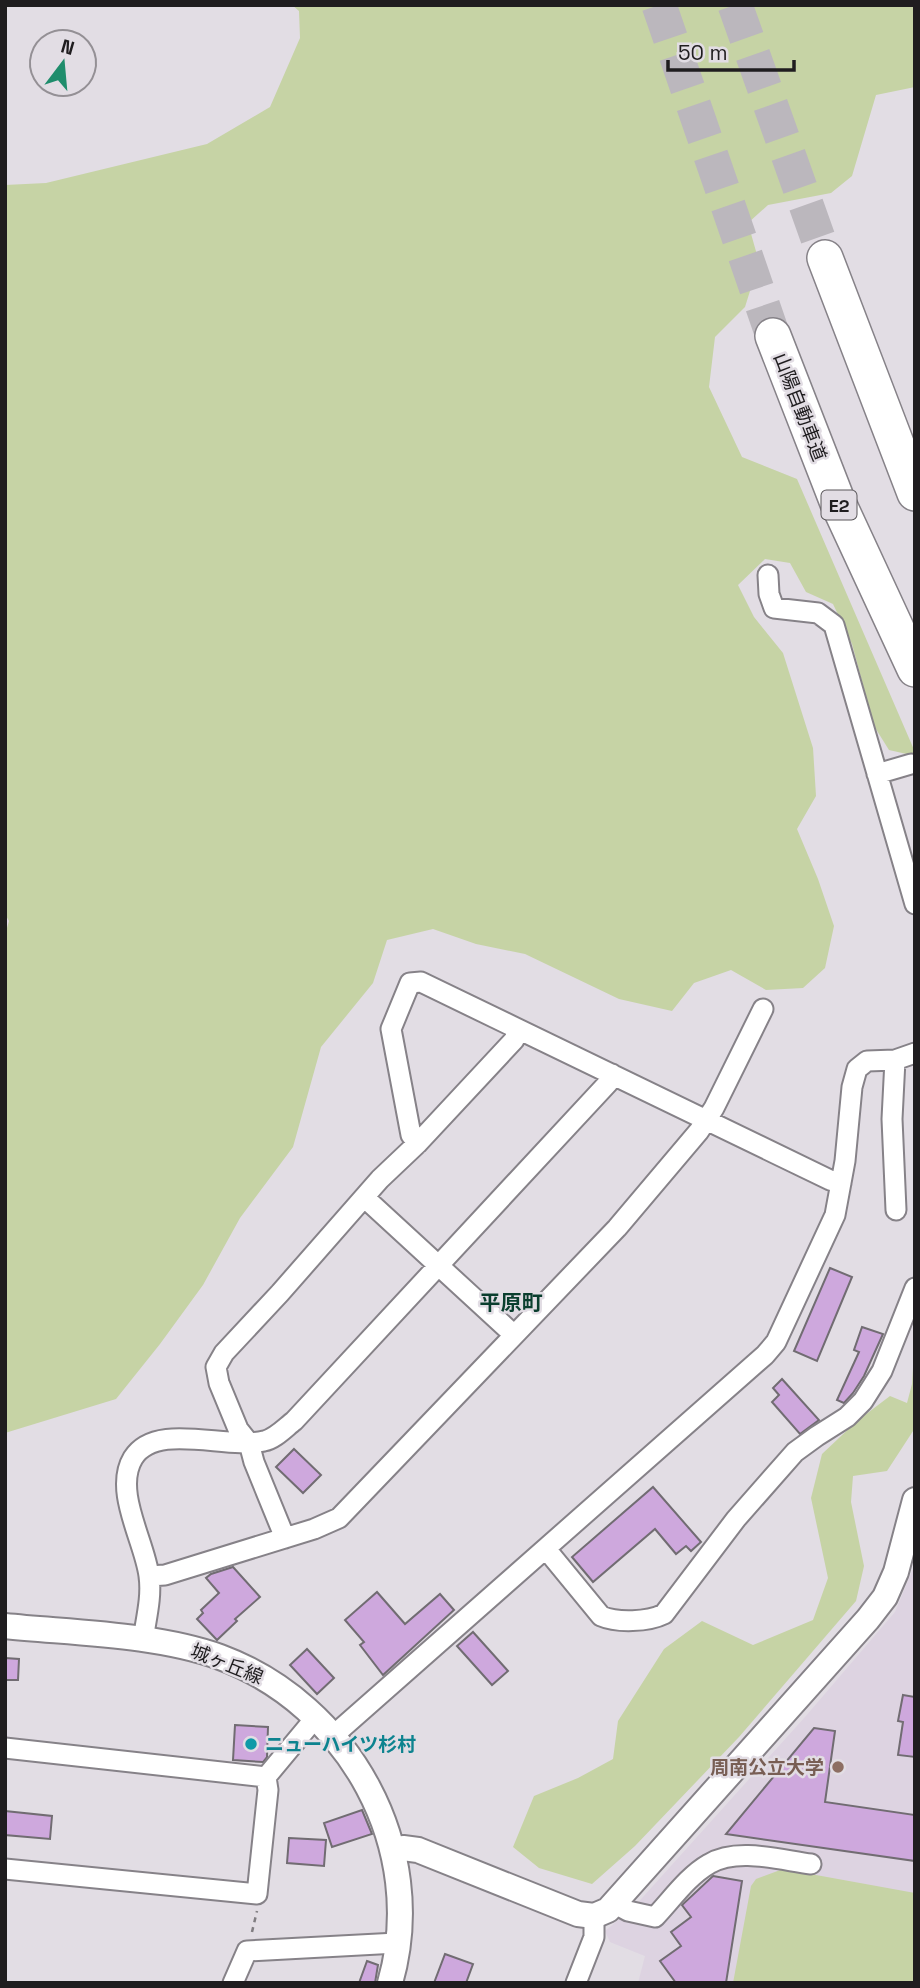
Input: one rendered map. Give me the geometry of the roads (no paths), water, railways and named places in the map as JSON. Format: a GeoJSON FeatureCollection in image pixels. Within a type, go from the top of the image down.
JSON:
{"type":"FeatureCollection","features":[{"type":"Feature","properties":{"kind":"highway"},"geometry":{"type":"LineString","coordinates":[[825,258],[915,494]]}},
{"type":"Feature","properties":{"kind":"highway","name":"山陽自動車道"},"geometry":{"type":"LineString","coordinates":[[773,336],[838,503],[915,670]]}},
{"type":"Feature","properties":{"kind":"street"},"geometry":{"type":"LineString","coordinates":[[768,575],[769,594],[774,608],[818,613],[834,625],[915,904]]}},
{"type":"Feature","properties":{"kind":"street"},"geometry":{"type":"LineString","coordinates":[[877,774],[911,764]]}},
{"type":"Feature","properties":{"kind":"street"},"geometry":{"type":"LineString","coordinates":[[418,1143],[411,1135],[391,1029],[410,983],[421,982],[841,1183]]}},
{"type":"Feature","properties":{"kind":"street"},"geometry":{"type":"LineString","coordinates":[[149,1576],[165,1575],[314,1529],[339,1517],[617,1228],[707,1119],[763,1009]]}},
{"type":"Feature","properties":{"kind":"street"},"geometry":{"type":"LineString","coordinates":[[285,1538],[249,1443],[238,1429],[219,1383],[216,1367],[224,1353],[380,1179],[418,1143],[514,1040],[518,1030]]}},
{"type":"Feature","properties":{"kind":"street"},"geometry":{"type":"LineString","coordinates":[[334,1735],[765,1355],[776,1342],[835,1216],[845,1161],[852,1087],[857,1069],[867,1061],[894,1060],[915,1053]]}},
{"type":"Feature","properties":{"kind":"street"},"geometry":{"type":"LineString","coordinates":[[894,1060],[892,1119],[896,1210]]}},
{"type":"Feature","properties":{"kind":"street"},"geometry":{"type":"LineString","coordinates":[[143,1640],[150,1592],[149,1576],[126,1489],[128,1466],[138,1450],[155,1441],[173,1438],[249,1443],[267,1441],[294,1421],[608,1083],[612,1074]]}},
{"type":"Feature","properties":{"kind":"street"},"geometry":{"type":"LineString","coordinates":[[365,1198],[513,1334]]}},
{"type":"Feature","properties":{"kind":"street"},"geometry":{"type":"LineString","coordinates":[[546,1549],[601,1616],[610,1620],[656,1618],[664,1614],[736,1519],[795,1452],[847,1417],[863,1401],[882,1371],[915,1288]]}},
{"type":"Feature","properties":{"kind":"street"},"geometry":{"type":"LineString","coordinates":[[393,1850],[418,1850],[578,1914],[594,1916],[608,1910],[885,1597],[896,1572],[915,1500]]}},
{"type":"Feature","properties":{"kind":"street","name":"城ヶ丘線"},"geometry":{"type":"LineString","coordinates":[[5,1626],[180,1645],[253,1671],[290,1694],[316,1717],[354,1761],[371,1791],[393,1850],[400,1898],[397,1943],[390,1983]]}},
{"type":"Feature","properties":{"kind":"street"},"geometry":{"type":"LineString","coordinates":[[5,1869],[257,1894],[268,1790],[266,1777],[316,1717]]}},
{"type":"Feature","properties":{"kind":"street"},"geometry":{"type":"LineString","coordinates":[[5,1748],[266,1777]]}},
{"type":"Feature","properties":{"kind":"street"},"geometry":{"type":"LineString","coordinates":[[615,1904],[628,1911],[655,1917],[711,1862],[737,1855],[811,1864]]}},
{"type":"Feature","properties":{"kind":"street"},"geometry":{"type":"LineString","coordinates":[[576,1983],[594,1937],[594,1916]]}},
{"type":"Feature","properties":{"kind":"street"},"geometry":{"type":"LineString","coordinates":[[233,1983],[247,1951],[397,1943]]}},
{"type":"Feature","properties":{"kind":"tunnel"},"geometry":{"type":"LineString","coordinates":[[659,5],[773,336]]}},
{"type":"Feature","properties":{"kind":"tunnel"},"geometry":{"type":"LineString","coordinates":[[735,5],[825,258]]}},
{"type":"Feature","properties":{"kind":"place","name":"ニューハイツ杉村"},"geometry":{"type":"Point","coordinates":[251,1744]}},
{"type":"Feature","properties":{"kind":"place","name":"周南公立大学"},"geometry":{"type":"Point","coordinates":[838,1767]}},
{"type":"Feature","properties":{"kind":"district","name":"平原町"},"geometry":{"type":"Point","coordinates":[511,1302]}}]}
